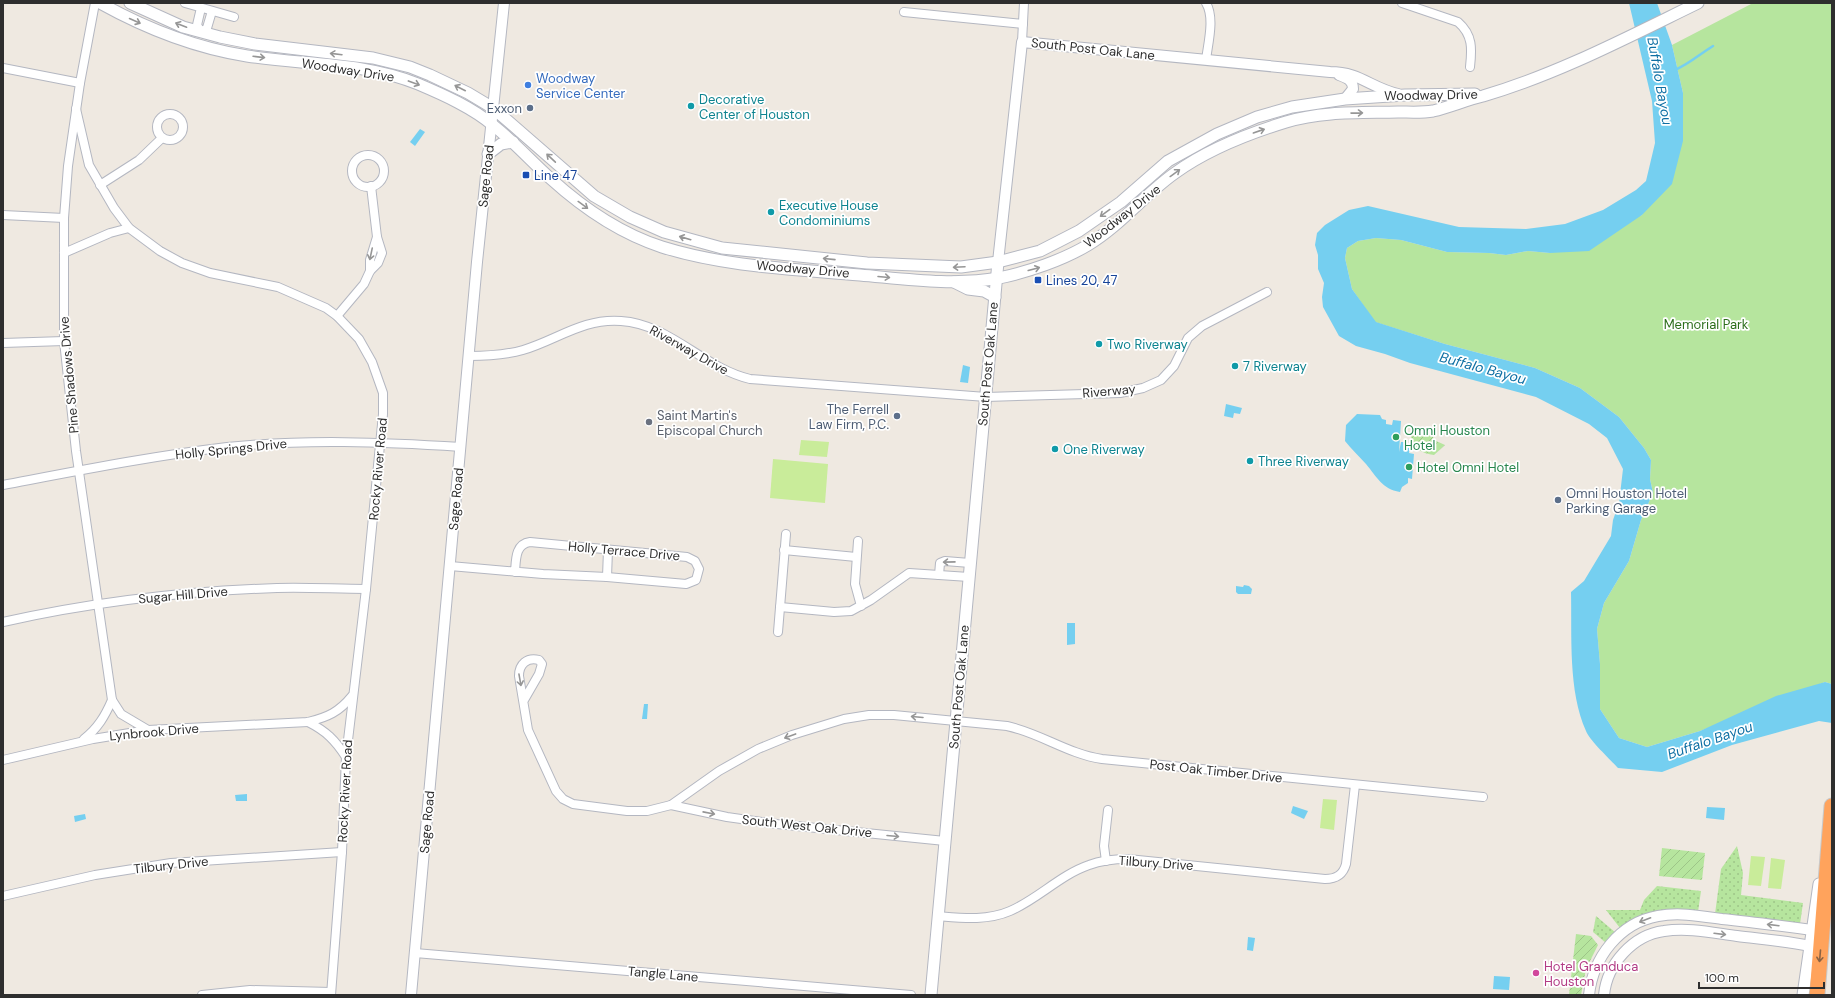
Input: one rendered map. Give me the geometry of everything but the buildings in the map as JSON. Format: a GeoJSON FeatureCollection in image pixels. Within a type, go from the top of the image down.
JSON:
{"type":"FeatureCollection","features":[{"type":"Feature","properties":{"kind":"highway"},"geometry":{"type":"LineString","coordinates":[[1816,995],[1832,805]]}},
{"type":"Feature","properties":{"kind":"main road","name":"Woodway Drive"},"geometry":{"type":"LineString","coordinates":[[100,3],[146,26],[198,44],[244,56],[389,74],[418,84],[452,100],[491,123],[551,179],[583,206],[622,229],[658,246],[720,261],[951,281],[996,278],[1040,267],[1088,245],[1175,173],[1223,145],[1292,120],[1328,114],[1431,112],[1488,94],[1506,90],[1581,60],[1698,3]]}},
{"type":"Feature","properties":{"kind":"main road","name":"Woodway Drive"},"geometry":{"type":"LineString","coordinates":[[130,3],[183,27],[201,32],[255,44],[392,62],[444,80],[493,108],[594,196],[630,217],[664,232],[722,248],[857,262],[935,267],[962,267],[998,262],[1040,251],[1080,231],[1134,190],[1168,161],[1216,134],[1257,117],[1292,107],[1345,99],[1404,95],[1488,94]]}},
{"type":"Feature","properties":{"kind":"main road"},"geometry":{"type":"LineString","coordinates":[[198,44],[201,32]]}},
{"type":"Feature","properties":{"kind":"main road"},"geometry":{"type":"LineString","coordinates":[[305,63],[306,50]]}},
{"type":"Feature","properties":{"kind":"main road"},"geometry":{"type":"LineString","coordinates":[[389,74],[392,62]]}},
{"type":"Feature","properties":{"kind":"main road"},"geometry":{"type":"LineString","coordinates":[[1316,103],[1318,116]]}},
{"type":"Feature","properties":{"kind":"main road"},"geometry":{"type":"LineString","coordinates":[[1216,134],[1223,145]]}},
{"type":"Feature","properties":{"kind":"main road"},"geometry":{"type":"LineString","coordinates":[[488,154],[501,144],[513,142]]}},
{"type":"Feature","properties":{"kind":"main road"},"geometry":{"type":"LineString","coordinates":[[1134,190],[1143,201]]}},
{"type":"Feature","properties":{"kind":"main road"},"geometry":{"type":"LineString","coordinates":[[720,261],[722,248]]}},
{"type":"Feature","properties":{"kind":"main road"},"geometry":{"type":"LineString","coordinates":[[857,262],[857,274]]}},
{"type":"Feature","properties":{"kind":"main road","name":"South Post Oak Lane"},"geometry":{"type":"LineString","coordinates":[[931,995],[998,262]]}},
{"type":"Feature","properties":{"kind":"main road"},"geometry":{"type":"LineString","coordinates":[[951,281],[968,289],[984,291],[995,297]]}},
{"type":"Feature","properties":{"kind":"main road"},"geometry":{"type":"LineString","coordinates":[[1803,995],[1832,805]]}},
{"type":"Feature","properties":{"kind":"street","name":"Pine Shadows Drive"},"geometry":{"type":"LineString","coordinates":[[95,3],[80,84],[68,166],[64,218],[64,341],[79,471],[112,700],[121,714],[148,730]]}},
{"type":"Feature","properties":{"kind":"street"},"geometry":{"type":"LineString","coordinates":[[185,3],[234,17]]}},
{"type":"Feature","properties":{"kind":"street","name":"Sage Road"},"geometry":{"type":"LineString","coordinates":[[411,995],[460,447],[504,3]]}},
{"type":"Feature","properties":{"kind":"street"},"geometry":{"type":"LineString","coordinates":[[1022,42],[1024,3]]}},
{"type":"Feature","properties":{"kind":"street"},"geometry":{"type":"LineString","coordinates":[[1206,3],[1210,18],[1206,60]]}},
{"type":"Feature","properties":{"kind":"street"},"geometry":{"type":"LineString","coordinates":[[1402,3],[1458,22],[1471,40],[1472,50],[1470,67]]}},
{"type":"Feature","properties":{"kind":"street"},"geometry":{"type":"LineString","coordinates":[[201,8],[197,25],[201,32],[207,28],[212,11]]}},
{"type":"Feature","properties":{"kind":"street"},"geometry":{"type":"LineString","coordinates":[[904,12],[1023,24]]}},
{"type":"Feature","properties":{"kind":"street","name":"South Post Oak Lane"},"geometry":{"type":"LineString","coordinates":[[998,262],[1022,42],[1342,72],[1354,75],[1378,88],[1404,95]]}},
{"type":"Feature","properties":{"kind":"street"},"geometry":{"type":"LineString","coordinates":[[3,68],[80,84]]}},
{"type":"Feature","properties":{"kind":"street","name":"South Post Oak Lane"},"geometry":{"type":"LineString","coordinates":[[1330,72],[1350,80],[1353,83],[1354,89],[1345,99]]}},
{"type":"Feature","properties":{"kind":"street","name":"Rocky River Road"},"geometry":{"type":"LineString","coordinates":[[76,109],[89,165],[114,208],[129,228],[160,251],[182,263],[210,273],[278,287],[326,308],[337,316],[360,340],[378,375],[383,393],[381,442],[366,589],[346,757],[342,852],[331,993]]}},
{"type":"Feature","properties":{"kind":"street"},"geometry":{"type":"LineString","coordinates":[[100,185],[139,160],[162,138]]}},
{"type":"Feature","properties":{"kind":"street"},"geometry":{"type":"LineString","coordinates":[[337,316],[364,284],[370,271],[378,263],[382,253],[377,237],[371,186]]}},
{"type":"Feature","properties":{"kind":"street"},"geometry":{"type":"LineString","coordinates":[[3,215],[64,218]]}},
{"type":"Feature","properties":{"kind":"street"},"geometry":{"type":"LineString","coordinates":[[64,253],[110,233],[129,228]]}},
{"type":"Feature","properties":{"kind":"street","name":"Riverway"},"geometry":{"type":"LineString","coordinates":[[986,396],[1120,393],[1143,388],[1161,380],[1174,366],[1188,338],[1202,326],[1267,292]]}},
{"type":"Feature","properties":{"kind":"street","name":"Riverway Drive"},"geometry":{"type":"LineString","coordinates":[[469,356],[502,356],[525,350],[576,328],[591,324],[620,320],[652,328],[674,339],[714,366],[739,377],[986,396]]}},
{"type":"Feature","properties":{"kind":"street"},"geometry":{"type":"LineString","coordinates":[[3,343],[64,341]]}},
{"type":"Feature","properties":{"kind":"street","name":"Holly Springs Drive"},"geometry":{"type":"LineString","coordinates":[[3,485],[228,447],[311,442],[381,442],[460,447]]}},
{"type":"Feature","properties":{"kind":"street"},"geometry":{"type":"LineString","coordinates":[[778,632],[786,534]]}},
{"type":"Feature","properties":{"kind":"street"},"geometry":{"type":"LineString","coordinates":[[858,541],[855,584],[861,606]]}},
{"type":"Feature","properties":{"kind":"street","name":"Holly Terrace Drive"},"geometry":{"type":"LineString","coordinates":[[450,566],[515,572],[607,577],[686,584],[696,580],[699,572],[698,563],[690,558],[527,542],[519,549],[515,572]]}},
{"type":"Feature","properties":{"kind":"street"},"geometry":{"type":"LineString","coordinates":[[607,577],[608,550]]}},
{"type":"Feature","properties":{"kind":"street"},"geometry":{"type":"LineString","coordinates":[[784,550],[856,557]]}},
{"type":"Feature","properties":{"kind":"street"},"geometry":{"type":"LineString","coordinates":[[939,574],[940,563],[944,561],[970,563]]}},
{"type":"Feature","properties":{"kind":"street"},"geometry":{"type":"LineString","coordinates":[[780,607],[834,612],[851,611],[861,606],[909,573],[969,577]]}},
{"type":"Feature","properties":{"kind":"street","name":"Sugar Hill Drive"},"geometry":{"type":"LineString","coordinates":[[3,622],[98,603],[232,590],[279,588],[366,589]]}},
{"type":"Feature","properties":{"kind":"street"},"geometry":{"type":"LineString","coordinates":[[524,700],[541,670],[542,664],[539,660],[527,660],[519,669],[527,724],[530,737],[552,786],[563,798],[579,805],[633,812],[646,811],[671,805]]}},
{"type":"Feature","properties":{"kind":"street","name":"Lynbrook Drive"},"geometry":{"type":"LineString","coordinates":[[3,760],[80,742],[148,730],[308,722],[324,718],[343,708],[353,695]]}},
{"type":"Feature","properties":{"kind":"street"},"geometry":{"type":"LineString","coordinates":[[80,742],[93,732],[104,718],[112,700]]}},
{"type":"Feature","properties":{"kind":"street","name":"Post Oak Timber Drive"},"geometry":{"type":"LineString","coordinates":[[671,805],[736,760],[780,740],[832,722],[858,716],[880,714],[1007,726],[1022,729],[1089,757],[1483,797]]}},
{"type":"Feature","properties":{"kind":"street"},"geometry":{"type":"LineString","coordinates":[[308,722],[334,740],[346,757]]}},
{"type":"Feature","properties":{"kind":"street","name":"Tilbury Drive"},"geometry":{"type":"LineString","coordinates":[[938,916],[982,918],[1009,912],[1077,870],[1106,861],[1128,859],[1325,879],[1338,876],[1342,874],[1346,864],[1354,785]]}},
{"type":"Feature","properties":{"kind":"street","name":"South West Oak Drive"},"geometry":{"type":"LineString","coordinates":[[671,805],[769,823],[945,841]]}},
{"type":"Feature","properties":{"kind":"street"},"geometry":{"type":"LineString","coordinates":[[1106,861],[1104,846],[1108,810]]}},
{"type":"Feature","properties":{"kind":"street","name":"Tilbury Drive"},"geometry":{"type":"LineString","coordinates":[[3,896],[95,875],[171,863],[342,852]]}},
{"type":"Feature","properties":{"kind":"street"},"geometry":{"type":"LineString","coordinates":[[1589,995],[1592,976],[1601,956],[1611,944],[1631,927],[1643,920],[1675,914],[1812,930]]}},
{"type":"Feature","properties":{"kind":"street"},"geometry":{"type":"LineString","coordinates":[[1704,932],[1706,917]]}},
{"type":"Feature","properties":{"kind":"street"},"geometry":{"type":"LineString","coordinates":[[1604,995],[1608,977],[1624,952],[1642,938],[1663,931],[1682,930],[1704,932],[1810,946]]}},
{"type":"Feature","properties":{"kind":"street","name":"Tangle Lane"},"geometry":{"type":"LineString","coordinates":[[415,953],[911,995]]}},
{"type":"Feature","properties":{"kind":"street"},"geometry":{"type":"LineString","coordinates":[[202,995],[250,990],[331,993]]}},
{"type":"Feature","properties":{"kind":"green space","name":"Memorial Park"},"geometry":{"type":"Polygon","coordinates":[[[1753,3],[1832,3],[1832,684],[1825,682],[1700,731],[1647,747],[1619,738],[1600,709],[1600,664],[1597,629],[1604,603],[1629,561],[1641,520],[1653,493],[1650,479],[1651,460],[1644,448],[1619,417],[1580,388],[1535,368],[1445,344],[1375,322],[1352,289],[1345,258],[1347,248],[1358,241],[1376,238],[1401,240],[1447,252],[1506,255],[1528,251],[1550,253],[1642,215],[1683,93],[1672,45],[1753,3]]]}},
{"type":"Feature","properties":{"kind":"green space"},"geometry":{"type":"Polygon","coordinates":[[[1416,431],[1432,433],[1434,440],[1445,445],[1434,455],[1422,452],[1416,448],[1412,441],[1411,437],[1416,431]]]}},
{"type":"Feature","properties":{"kind":"green space"},"geometry":{"type":"Polygon","coordinates":[[[801,440],[829,442],[827,457],[799,455],[801,440]]]}},
{"type":"Feature","properties":{"kind":"green space"},"geometry":{"type":"Polygon","coordinates":[[[773,459],[828,464],[825,503],[770,498],[773,459]]]}},
{"type":"Feature","properties":{"kind":"green space"},"geometry":{"type":"Polygon","coordinates":[[[1323,799],[1337,800],[1334,830],[1320,828],[1323,799]]]}},
{"type":"Feature","properties":{"kind":"green space"},"geometry":{"type":"Polygon","coordinates":[[[1737,846],[1743,873],[1741,895],[1803,903],[1800,924],[1715,914],[1721,869],[1737,846]]]}},
{"type":"Feature","properties":{"kind":"green space"},"geometry":{"type":"Polygon","coordinates":[[[1662,848],[1705,853],[1702,880],[1659,876],[1662,848]]]}},
{"type":"Feature","properties":{"kind":"green space"},"geometry":{"type":"Polygon","coordinates":[[[1751,856],[1765,857],[1761,886],[1748,885],[1751,856]]]}},
{"type":"Feature","properties":{"kind":"green space"},"geometry":{"type":"Polygon","coordinates":[[[1771,858],[1785,860],[1781,889],[1768,888],[1771,858]]]}},
{"type":"Feature","properties":{"kind":"green space"},"geometry":{"type":"Polygon","coordinates":[[[1657,886],[1701,891],[1698,912],[1620,928],[1606,910],[1640,910],[1644,900],[1657,886]]]}},
{"type":"Feature","properties":{"kind":"green space"},"geometry":{"type":"Polygon","coordinates":[[[1596,916],[1616,933],[1606,943],[1593,932],[1596,916]]]}},
{"type":"Feature","properties":{"kind":"green space"},"geometry":{"type":"Polygon","coordinates":[[[1576,934],[1591,936],[1598,945],[1586,969],[1581,995],[1569,995],[1576,934]]]}},
{"type":"Feature","properties":{"kind":"water","name":"Buffalo Bayou"},"geometry":{"type":"Polygon","coordinates":[[[1629,3],[1657,3],[1672,45],[1683,93],[1683,141],[1672,184],[1642,215],[1589,251],[1550,253],[1528,251],[1506,255],[1447,252],[1401,240],[1376,238],[1358,241],[1347,248],[1345,258],[1352,289],[1376,322],[1445,344],[1535,368],[1580,388],[1619,417],[1644,448],[1651,460],[1650,479],[1653,493],[1641,520],[1629,561],[1604,603],[1597,629],[1600,664],[1600,709],[1619,738],[1647,747],[1700,731],[1776,696],[1825,682],[1832,684],[1832,723],[1819,721],[1732,745],[1662,772],[1618,768],[1588,735],[1580,715],[1576,699],[1571,645],[1571,592],[1584,581],[1611,536],[1613,520],[1619,503],[1623,469],[1607,438],[1589,424],[1536,397],[1410,363],[1356,346],[1339,336],[1323,307],[1322,297],[1324,283],[1318,269],[1318,255],[1315,245],[1317,233],[1325,225],[1349,210],[1368,206],[1459,227],[1526,229],[1565,224],[1603,210],[1636,190],[1646,181],[1655,143],[1652,101],[1629,3]]]}},
{"type":"Feature","properties":{"kind":"water"},"geometry":{"type":"Polygon","coordinates":[[[420,129],[425,132],[415,146],[410,142],[420,129]]]}},
{"type":"Feature","properties":{"kind":"water"},"geometry":{"type":"Polygon","coordinates":[[[963,365],[970,367],[968,383],[960,382],[963,365]]]}},
{"type":"Feature","properties":{"kind":"water"},"geometry":{"type":"Polygon","coordinates":[[[1226,404],[1242,408],[1240,414],[1234,413],[1233,418],[1224,416],[1226,404]]]}},
{"type":"Feature","properties":{"kind":"water"},"geometry":{"type":"Polygon","coordinates":[[[1357,414],[1380,415],[1382,419],[1386,420],[1386,424],[1392,425],[1393,420],[1401,421],[1399,452],[1401,442],[1405,442],[1404,447],[1410,448],[1409,453],[1414,454],[1412,479],[1408,478],[1408,483],[1402,487],[1400,492],[1389,488],[1380,482],[1345,441],[1346,425],[1357,414]]]}},
{"type":"Feature","properties":{"kind":"water"},"geometry":{"type":"Polygon","coordinates":[[[1244,585],[1249,586],[1252,589],[1251,594],[1238,594],[1236,592],[1236,586],[1243,587],[1244,585]]]}},
{"type":"Feature","properties":{"kind":"water"},"geometry":{"type":"Polygon","coordinates":[[[1067,623],[1075,623],[1075,644],[1067,645],[1067,623]]]}},
{"type":"Feature","properties":{"kind":"water"},"geometry":{"type":"Polygon","coordinates":[[[644,704],[648,704],[647,719],[642,719],[644,704]]]}},
{"type":"Feature","properties":{"kind":"water"},"geometry":{"type":"Polygon","coordinates":[[[247,794],[247,801],[236,801],[235,795],[247,794]]]}},
{"type":"Feature","properties":{"kind":"water"},"geometry":{"type":"Polygon","coordinates":[[[1293,806],[1308,811],[1304,819],[1291,813],[1293,806]]]}},
{"type":"Feature","properties":{"kind":"water"},"geometry":{"type":"Polygon","coordinates":[[[1707,807],[1725,808],[1724,820],[1706,818],[1707,807]]]}},
{"type":"Feature","properties":{"kind":"water"},"geometry":{"type":"Polygon","coordinates":[[[85,814],[86,819],[75,822],[74,816],[85,814]]]}},
{"type":"Feature","properties":{"kind":"water"},"geometry":{"type":"Polygon","coordinates":[[[1248,937],[1255,938],[1253,951],[1247,950],[1248,937]]]}},
{"type":"Feature","properties":{"kind":"water"},"geometry":{"type":"Polygon","coordinates":[[[1494,976],[1510,977],[1509,990],[1493,989],[1494,976]]]}},
{"type":"Feature","properties":{"kind":"waterway"},"geometry":{"type":"LineString","coordinates":[[1675,70],[1690,62],[1713,46]]}},
{"type":"Feature","properties":{"kind":"place","name":"Woodway Service Center"},"geometry":{"type":"Point","coordinates":[528,85]}},
{"type":"Feature","properties":{"kind":"place","name":"Decorative Center of Houston"},"geometry":{"type":"Point","coordinates":[691,106]}},
{"type":"Feature","properties":{"kind":"place","name":"Exxon"},"geometry":{"type":"Point","coordinates":[530,108]}},
{"type":"Feature","properties":{"kind":"place","name":"Line 47"},"geometry":{"type":"Point","coordinates":[526,175]}},
{"type":"Feature","properties":{"kind":"place","name":"Executive House Condominiums"},"geometry":{"type":"Point","coordinates":[771,212]}},
{"type":"Feature","properties":{"kind":"place","name":"Lines 20, 47"},"geometry":{"type":"Point","coordinates":[1038,280]}},
{"type":"Feature","properties":{"kind":"place","name":"Two Riverway"},"geometry":{"type":"Point","coordinates":[1099,344]}},
{"type":"Feature","properties":{"kind":"place","name":"7 Riverway"},"geometry":{"type":"Point","coordinates":[1235,366]}},
{"type":"Feature","properties":{"kind":"place","name":"The Ferrell Law Firm, P.C."},"geometry":{"type":"Point","coordinates":[897,416]}},
{"type":"Feature","properties":{"kind":"place","name":"Saint Martin's Episcopal Church"},"geometry":{"type":"Point","coordinates":[649,422]}},
{"type":"Feature","properties":{"kind":"place","name":"Omni Houston Hotel"},"geometry":{"type":"Point","coordinates":[1396,437]}},
{"type":"Feature","properties":{"kind":"place","name":"One Riverway"},"geometry":{"type":"Point","coordinates":[1055,449]}},
{"type":"Feature","properties":{"kind":"place","name":"Three Riverway"},"geometry":{"type":"Point","coordinates":[1250,461]}},
{"type":"Feature","properties":{"kind":"place","name":"Hotel Omni Hotel"},"geometry":{"type":"Point","coordinates":[1409,467]}},
{"type":"Feature","properties":{"kind":"place","name":"Omni Houston Hotel Parking Garage"},"geometry":{"type":"Point","coordinates":[1558,500]}},
{"type":"Feature","properties":{"kind":"place","name":"Hotel Granduca Houston"},"geometry":{"type":"Point","coordinates":[1536,973]}}]}
